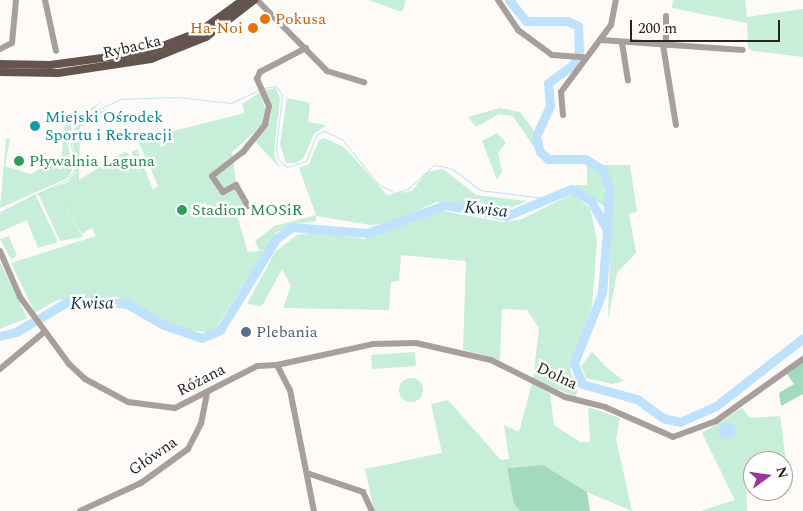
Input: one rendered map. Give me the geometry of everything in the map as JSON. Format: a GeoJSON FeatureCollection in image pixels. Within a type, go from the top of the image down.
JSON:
{"type":"FeatureCollection","features":[{"type":"Feature","properties":{"kind":"main road","name":"Rybacka"},"geometry":{"type":"LineString","coordinates":[[0,64],[50,66],[147,52],[199,32],[243,0]]}},
{"type":"Feature","properties":{"kind":"main road","name":"Rybacka"},"geometry":{"type":"LineString","coordinates":[[0,72],[58,72],[156,57],[206,37],[256,0]]}},
{"type":"Feature","properties":{"kind":"street"},"geometry":{"type":"LineString","coordinates":[[0,49],[11,44],[16,0]]}},
{"type":"Feature","properties":{"kind":"street"},"geometry":{"type":"LineString","coordinates":[[45,0],[56,51]]}},
{"type":"Feature","properties":{"kind":"street"},"geometry":{"type":"LineString","coordinates":[[256,0],[306,48],[326,71],[364,82]]}},
{"type":"Feature","properties":{"kind":"street"},"geometry":{"type":"LineString","coordinates":[[498,0],[521,33],[555,57],[579,57]]}},
{"type":"Feature","properties":{"kind":"street"},"geometry":{"type":"LineString","coordinates":[[563,115],[561,92],[579,57],[601,40],[611,25],[616,0]]}},
{"type":"Feature","properties":{"kind":"street"},"geometry":{"type":"LineString","coordinates":[[666,16],[665,45],[676,125]]}},
{"type":"Feature","properties":{"kind":"street"},"geometry":{"type":"LineString","coordinates":[[601,40],[622,44],[743,50]]}},
{"type":"Feature","properties":{"kind":"street"},"geometry":{"type":"LineString","coordinates":[[622,44],[628,81]]}},
{"type":"Feature","properties":{"kind":"street"},"geometry":{"type":"LineString","coordinates":[[248,206],[236,186],[223,192],[212,176],[243,152],[265,125],[269,111],[265,95],[259,84],[258,75],[264,68],[306,48]]}},
{"type":"Feature","properties":{"kind":"street","name":"Różana"},"geometry":{"type":"LineString","coordinates":[[0,250],[28,310],[41,330],[85,379],[128,402],[166,409],[207,393],[258,366],[277,365]]}},
{"type":"Feature","properties":{"kind":"street"},"geometry":{"type":"LineString","coordinates":[[0,369],[41,330]]}},
{"type":"Feature","properties":{"kind":"street","name":"Dolna"},"geometry":{"type":"LineString","coordinates":[[277,365],[373,344],[416,343],[491,360],[565,398],[605,407],[673,437],[716,421],[803,360]]}},
{"type":"Feature","properties":{"kind":"street"},"geometry":{"type":"LineString","coordinates":[[277,365],[290,390],[314,511]]}},
{"type":"Feature","properties":{"kind":"street","name":"Główna"},"geometry":{"type":"LineString","coordinates":[[80,511],[141,483],[188,450],[201,424],[207,393]]}},
{"type":"Feature","properties":{"kind":"street"},"geometry":{"type":"LineString","coordinates":[[307,473],[363,492],[372,511]]}},
{"type":"Feature","properties":{"kind":"green space"},"geometry":{"type":"Polygon","coordinates":[[[368,0],[406,0],[402,12],[368,0]]]}},
{"type":"Feature","properties":{"kind":"green space"},"geometry":{"type":"Polygon","coordinates":[[[673,0],[745,0],[747,17],[803,9],[803,57],[753,51],[748,48],[747,23],[672,8],[673,0]]]}},
{"type":"Feature","properties":{"kind":"green space"},"geometry":{"type":"Polygon","coordinates":[[[276,88],[280,99],[274,154],[280,168],[255,141],[271,115],[265,90],[276,88]]]}},
{"type":"Feature","properties":{"kind":"green space"},"geometry":{"type":"Polygon","coordinates":[[[260,92],[267,115],[262,125],[232,152],[236,183],[250,206],[237,215],[248,252],[260,251],[255,241],[274,226],[316,215],[299,168],[309,164],[319,140],[325,138],[345,148],[387,195],[412,191],[427,172],[443,169],[476,195],[528,201],[505,210],[436,202],[393,222],[371,225],[316,216],[316,221],[289,225],[276,233],[216,328],[208,332],[184,330],[117,297],[57,300],[35,313],[11,263],[96,236],[92,228],[82,234],[57,195],[83,237],[60,241],[38,193],[69,182],[74,174],[77,166],[71,135],[84,118],[109,108],[80,127],[79,180],[126,151],[141,174],[131,152],[137,149],[153,190],[158,186],[138,140],[245,113],[242,104],[260,92]]]}},
{"type":"Feature","properties":{"kind":"green space"},"geometry":{"type":"Polygon","coordinates":[[[287,98],[310,103],[308,122],[326,125],[314,134],[303,159],[296,163],[286,163],[280,144],[287,98]]]}},
{"type":"Feature","properties":{"kind":"green space"},"geometry":{"type":"Polygon","coordinates":[[[103,100],[69,131],[66,140],[74,166],[68,178],[0,208],[6,139],[10,139],[5,166],[31,174],[51,162],[61,169],[64,127],[103,100]]]}},
{"type":"Feature","properties":{"kind":"green space"},"geometry":{"type":"Polygon","coordinates":[[[500,108],[520,112],[533,129],[544,162],[513,116],[499,114],[476,127],[468,117],[500,108]]]}},
{"type":"Feature","properties":{"kind":"green space"},"geometry":{"type":"Polygon","coordinates":[[[497,133],[506,143],[498,153],[502,172],[497,180],[482,141],[497,133]]]}},
{"type":"Feature","properties":{"kind":"green space"},"geometry":{"type":"Polygon","coordinates":[[[582,160],[587,163],[565,163],[582,160]]]}},
{"type":"Feature","properties":{"kind":"green space"},"geometry":{"type":"Polygon","coordinates":[[[587,163],[602,173],[607,208],[577,189],[575,185],[587,185],[587,163]]]}},
{"type":"Feature","properties":{"kind":"green space"},"geometry":{"type":"Polygon","coordinates":[[[603,165],[630,165],[637,212],[629,214],[636,253],[617,273],[608,320],[612,188],[603,165]]]}},
{"type":"Feature","properties":{"kind":"green space"},"geometry":{"type":"Polygon","coordinates":[[[35,194],[58,242],[38,248],[27,220],[0,232],[0,214],[35,194]]]}},
{"type":"Feature","properties":{"kind":"green space"},"geometry":{"type":"Polygon","coordinates":[[[572,194],[590,208],[597,240],[592,306],[570,370],[578,389],[576,397],[533,379],[539,328],[527,310],[502,309],[500,360],[463,350],[466,261],[401,255],[399,281],[391,282],[389,310],[283,308],[291,286],[282,269],[262,306],[247,304],[275,252],[297,235],[314,232],[364,239],[443,211],[502,222],[520,220],[572,194]]]}},
{"type":"Feature","properties":{"kind":"green space"},"geometry":{"type":"Polygon","coordinates":[[[9,236],[17,256],[11,259],[0,239],[9,236]]]}},
{"type":"Feature","properties":{"kind":"green space"},"geometry":{"type":"Polygon","coordinates":[[[0,262],[27,318],[0,329],[0,262]]]}},
{"type":"Feature","properties":{"kind":"green space"},"geometry":{"type":"Polygon","coordinates":[[[415,352],[416,366],[372,369],[371,355],[415,352]]]}},
{"type":"Feature","properties":{"kind":"green space"},"geometry":{"type":"Polygon","coordinates":[[[592,352],[605,366],[624,381],[612,384],[586,378],[581,366],[592,352]]]}},
{"type":"Feature","properties":{"kind":"green space"},"geometry":{"type":"Polygon","coordinates":[[[803,362],[803,394],[781,406],[779,393],[794,384],[787,374],[803,362]]]}},
{"type":"Feature","properties":{"kind":"green space"},"geometry":{"type":"Polygon","coordinates":[[[411,378],[416,379],[422,385],[422,395],[416,401],[411,402],[406,401],[400,395],[399,390],[400,385],[406,379],[411,378]]]}},
{"type":"Feature","properties":{"kind":"green space"},"geometry":{"type":"Polygon","coordinates":[[[532,383],[550,394],[554,425],[580,442],[590,442],[588,407],[620,418],[616,439],[632,511],[587,492],[543,465],[507,468],[514,504],[520,511],[374,511],[365,469],[442,453],[431,404],[448,400],[501,460],[509,459],[504,425],[519,432],[532,383]]]}},
{"type":"Feature","properties":{"kind":"green space"},"geometry":{"type":"Polygon","coordinates":[[[742,408],[750,418],[780,416],[785,451],[743,451],[743,501],[747,501],[747,511],[700,511],[735,500],[702,433],[742,408]]]}},
{"type":"Feature","properties":{"kind":"green space"},"geometry":{"type":"Polygon","coordinates":[[[543,465],[587,492],[590,511],[520,511],[514,504],[507,468],[543,465]]]}},
{"type":"Feature","properties":{"kind":"water"},"geometry":{"type":"Polygon","coordinates":[[[723,422],[731,422],[736,427],[734,438],[723,440],[718,435],[718,427],[723,422]]]}},
{"type":"Feature","properties":{"kind":"waterway"},"geometry":{"type":"LineString","coordinates":[[509,0],[526,21],[567,21],[578,26],[579,51],[574,64],[548,83],[550,106],[536,136],[540,152],[548,159],[585,159],[603,170],[609,190],[607,225]]}},
{"type":"Feature","properties":{"kind":"waterway"},"geometry":{"type":"LineString","coordinates":[[263,88],[276,86],[282,95],[276,148],[278,159],[287,167],[306,161],[317,134],[324,131],[342,139],[378,184],[396,193],[409,188],[434,165],[451,168],[480,190],[544,198]]}},
{"type":"Feature","properties":{"kind":"waterway"},"geometry":{"type":"LineString","coordinates":[[0,212],[69,179],[76,166],[69,135],[84,116],[120,99],[177,97],[231,103],[259,90]]}},
{"type":"Feature","properties":{"kind":"waterway","name":"Kwisa"},"geometry":{"type":"LineString","coordinates":[[0,336],[16,332],[67,302],[91,300],[127,304],[164,325],[202,338],[220,330],[276,239],[292,227],[367,233],[445,205],[506,216],[571,189],[591,201],[607,230],[602,293],[574,363],[582,384],[637,399],[663,418],[680,422],[716,406],[803,338]]}},
{"type":"Feature","properties":{"kind":"place","name":"Pokusa"},"geometry":{"type":"Point","coordinates":[265,19]}},
{"type":"Feature","properties":{"kind":"place","name":"Ha-Noi"},"geometry":{"type":"Point","coordinates":[253,28]}},
{"type":"Feature","properties":{"kind":"place","name":"Miejski Ośrodek Sportu i Rekreacji"},"geometry":{"type":"Point","coordinates":[35,126]}},
{"type":"Feature","properties":{"kind":"place","name":"Pływalnia Laguna"},"geometry":{"type":"Point","coordinates":[19,161]}},
{"type":"Feature","properties":{"kind":"place","name":"Stadion MOSiR"},"geometry":{"type":"Point","coordinates":[182,210]}},
{"type":"Feature","properties":{"kind":"place","name":"Plebania"},"geometry":{"type":"Point","coordinates":[246,332]}}]}
